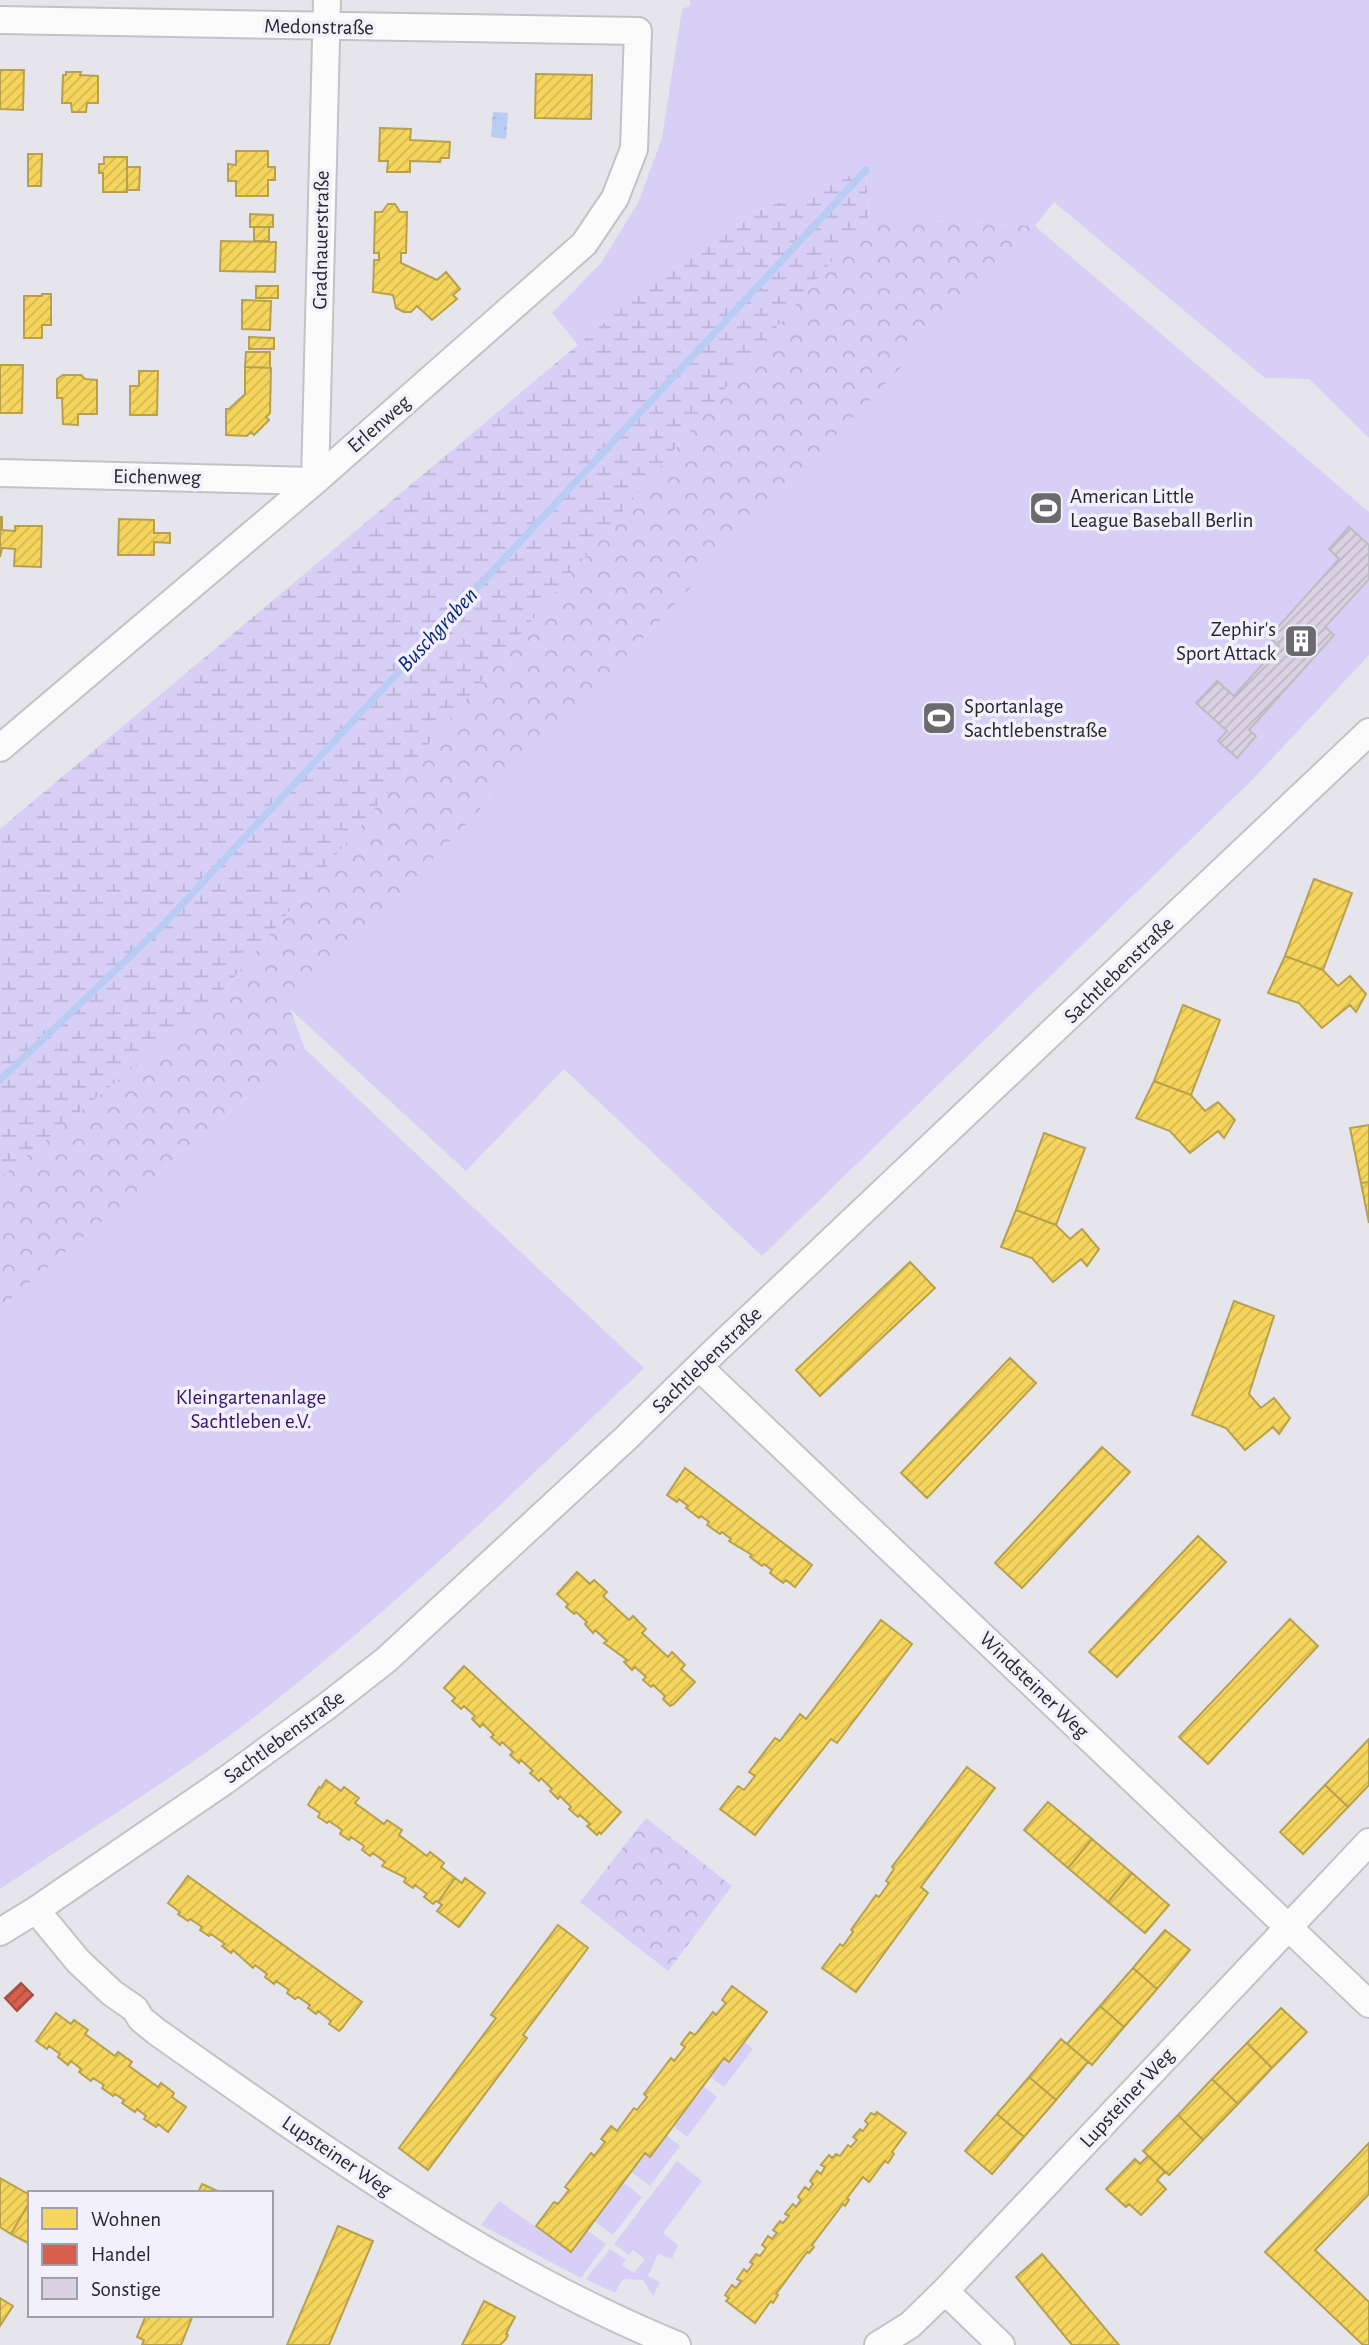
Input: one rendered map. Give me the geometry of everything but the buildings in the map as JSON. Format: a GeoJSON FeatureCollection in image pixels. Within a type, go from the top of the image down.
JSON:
{"type":"FeatureCollection","features":[{"type":"Feature","properties":{"kind":"street","name":"Gradnauerstraße"},"geometry":{"type":"LineString","coordinates":[[315,481],[327,0]]}},
{"type":"Feature","properties":{"kind":"street","name":"Medonstraße"},"geometry":{"type":"LineString","coordinates":[[0,20],[638,31]]}},
{"type":"Feature","properties":{"kind":"street","name":"Erlenweg"},"geometry":{"type":"LineString","coordinates":[[0,748],[315,481],[584,244],[615,198],[634,149],[638,31]]}},
{"type":"Feature","properties":{"kind":"street","name":"Eichenweg"},"geometry":{"type":"LineString","coordinates":[[0,474],[315,481]]}},
{"type":"Feature","properties":{"kind":"street","name":"Sachtlebenstraße"},"geometry":{"type":"LineString","coordinates":[[0,1932],[226,1780],[386,1660],[625,1439],[1369,732]]}},
{"type":"Feature","properties":{"kind":"street","name":"Windsteiner Weg"},"geometry":{"type":"LineString","coordinates":[[699,1367],[1369,2004]]}},
{"type":"Feature","properties":{"kind":"street","name":"Lupsteiner Weg"},"geometry":{"type":"LineString","coordinates":[[877,2345],[910,2325],[945,2291],[1369,1842]]}},
{"type":"Feature","properties":{"kind":"street","name":"Lupsteiner Weg"},"geometry":{"type":"LineString","coordinates":[[36,1910],[78,1961],[112,1993],[135,2009],[141,2019],[334,2156],[454,2232],[535,2278],[677,2345]]}},
{"type":"Feature","properties":{"kind":"street"},"geometry":{"type":"LineString","coordinates":[[945,2291],[1001,2345]]}},
{"type":"Feature","properties":{"kind":"green space","name":"Sportanlage Sachtlebenstraße"},"geometry":{"type":"Polygon","coordinates":[[[690,0],[1369,0],[1369,438],[1309,379],[1265,378],[1054,202],[1035,226],[1369,512],[1369,655],[1252,780],[762,1256],[564,1069],[466,1171],[290,1009],[1034,226],[868,218],[866,170],[722,224],[578,345],[552,313],[601,263],[638,203],[662,138],[682,9],[690,6],[690,0]]]}},
{"type":"Feature","properties":{"kind":"green space"},"geometry":{"type":"Polygon","coordinates":[[[866,170],[868,218],[217,998],[0,1178],[0,829],[722,224],[866,170]]]}},
{"type":"Feature","properties":{"kind":"green space"},"geometry":{"type":"Polygon","coordinates":[[[868,218],[1035,226],[290,1009],[305,1049],[0,1308],[0,1178],[217,998],[868,218]]]}},
{"type":"Feature","properties":{"kind":"green space","name":"Kleingartenanlage Sachtleben e.V."},"geometry":{"type":"Polygon","coordinates":[[[305,1049],[644,1368],[462,1540],[368,1624],[271,1704],[205,1753],[0,1889],[0,1308],[305,1049]]]}},
{"type":"Feature","properties":{"kind":"green space"},"geometry":{"type":"Polygon","coordinates":[[[646,1818],[732,1886],[668,1971],[580,1902],[646,1818]]]}},
{"type":"Feature","properties":{"kind":"green space"},"geometry":{"type":"Polygon","coordinates":[[[744,2042],[753,2049],[724,2087],[710,2077],[724,2058],[729,2062],[744,2042]]]}},
{"type":"Feature","properties":{"kind":"green space"},"geometry":{"type":"Polygon","coordinates":[[[703,2086],[717,2097],[687,2137],[673,2126],[703,2086]]]}},
{"type":"Feature","properties":{"kind":"green space"},"geometry":{"type":"Polygon","coordinates":[[[666,2135],[680,2146],[650,2186],[631,2172],[645,2153],[666,2135]]]}},
{"type":"Feature","properties":{"kind":"green space"},"geometry":{"type":"Polygon","coordinates":[[[677,2161],[702,2181],[663,2233],[678,2245],[672,2259],[658,2254],[648,2276],[660,2282],[653,2296],[643,2280],[623,2279],[615,2293],[586,2279],[610,2249],[626,2260],[622,2265],[634,2273],[645,2259],[633,2250],[629,2255],[614,2244],[677,2161]]]}},
{"type":"Feature","properties":{"kind":"green space"},"geometry":{"type":"Polygon","coordinates":[[[623,2182],[642,2197],[613,2235],[594,2221],[623,2182]]]}},
{"type":"Feature","properties":{"kind":"green space"},"geometry":{"type":"Polygon","coordinates":[[[499,2201],[571,2252],[587,2230],[606,2244],[581,2278],[481,2225],[499,2201]]]}},
{"type":"Feature","properties":{"kind":"water"},"geometry":{"type":"Polygon","coordinates":[[[493,112],[508,113],[506,139],[491,137],[493,112]]]}},
{"type":"Feature","properties":{"kind":"waterway","name":"Buschgraben"},"geometry":{"type":"LineString","coordinates":[[0,1080],[164,924],[866,170]]}},
{"type":"Feature","properties":{"kind":"place","name":"American Little League Baseball Berlin"},"geometry":{"type":"Point","coordinates":[1046,508]}},
{"type":"Feature","properties":{"kind":"place","name":"Zephir's Sport Attack"},"geometry":{"type":"Point","coordinates":[1301,641]}},
{"type":"Feature","properties":{"kind":"place","name":"Sportanlage Sachtlebenstraße"},"geometry":{"type":"Point","coordinates":[939,718]}}]}
